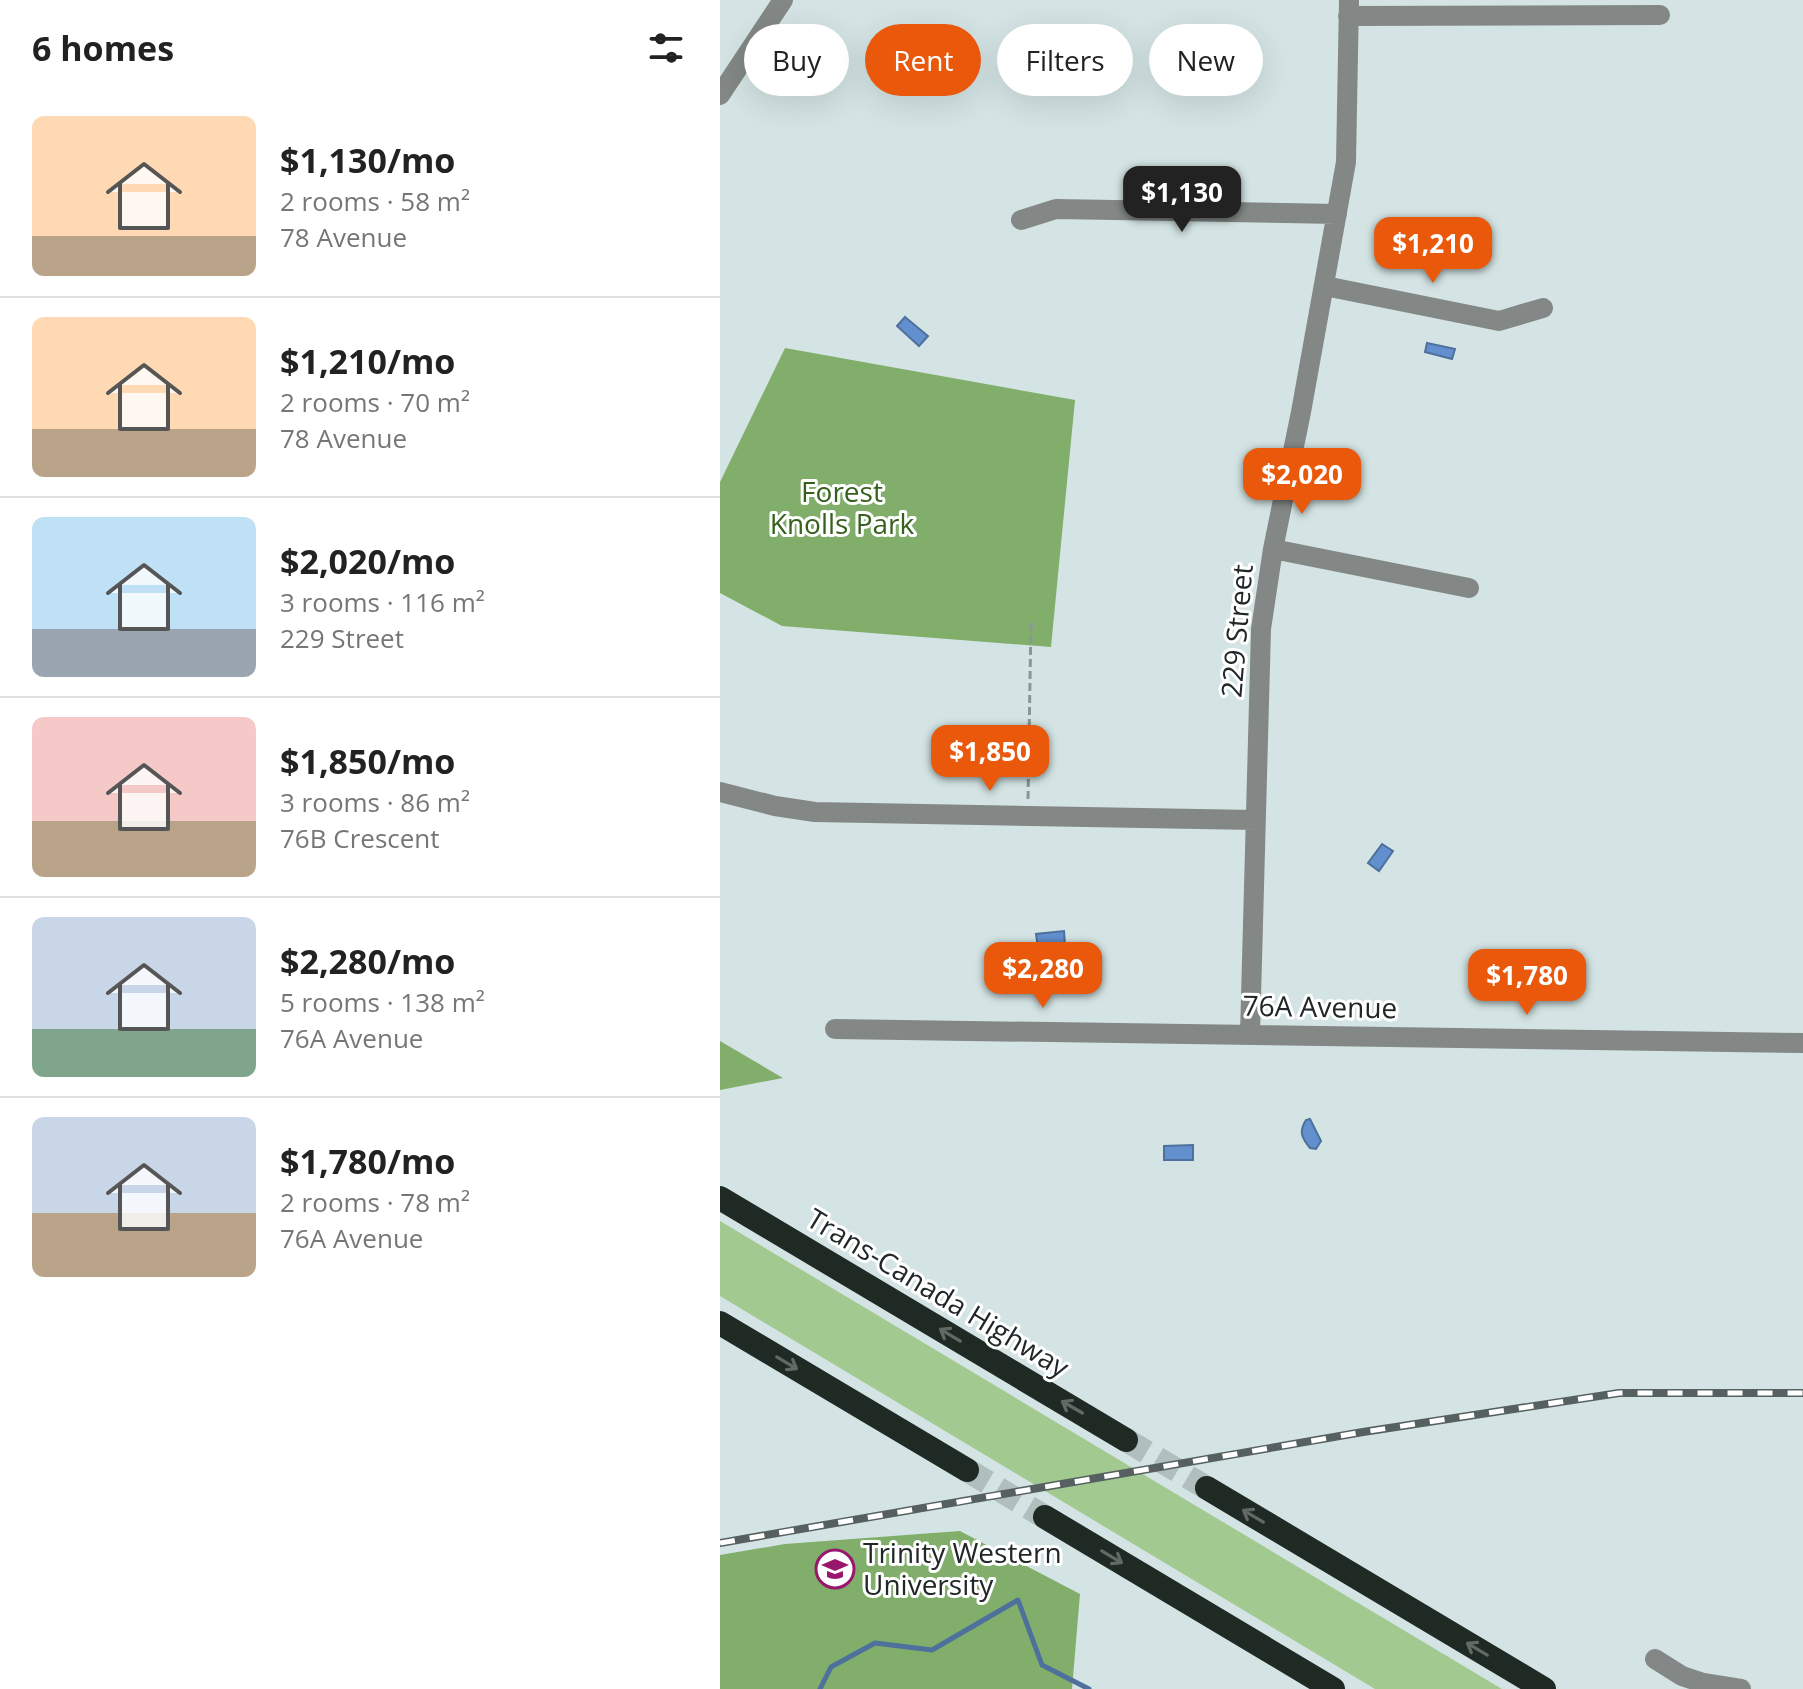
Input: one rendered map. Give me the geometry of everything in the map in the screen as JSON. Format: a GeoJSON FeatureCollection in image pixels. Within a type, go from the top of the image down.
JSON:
{"type":"FeatureCollection","features":[{"type":"Feature","properties":{"kind":"highway","name":"Trans-Canada Highway"},"geometry":{"type":"LineString","coordinates":[[720,1198],[1126,1440]]}},
{"type":"Feature","properties":{"kind":"highway"},"geometry":{"type":"LineString","coordinates":[[720,1323],[967,1470]]}},
{"type":"Feature","properties":{"kind":"highway"},"geometry":{"type":"LineString","coordinates":[[1207,1488],[1544,1689]]}},
{"type":"Feature","properties":{"kind":"highway"},"geometry":{"type":"LineString","coordinates":[[1045,1517],[1333,1689]]}},
{"type":"Feature","properties":{"kind":"street"},"geometry":{"type":"LineString","coordinates":[[720,95],[783,0]]}},
{"type":"Feature","properties":{"kind":"street"},"geometry":{"type":"LineString","coordinates":[[1348,8],[1660,15]]}},
{"type":"Feature","properties":{"kind":"street","name":"229 Street"},"geometry":{"type":"LineString","coordinates":[[1250,1034],[1261,629],[1273,549],[1346,162],[1348,8]]}},
{"type":"Feature","properties":{"kind":"street"},"geometry":{"type":"LineString","coordinates":[[1021,220],[1056,209],[1337,214]]}},
{"type":"Feature","properties":{"kind":"street"},"geometry":{"type":"LineString","coordinates":[[1325,286],[1499,321],[1543,308]]}},
{"type":"Feature","properties":{"kind":"street"},"geometry":{"type":"LineString","coordinates":[[1273,549],[1469,588]]}},
{"type":"Feature","properties":{"kind":"street"},"geometry":{"type":"LineString","coordinates":[[720,792],[815,812],[1255,820]]}},
{"type":"Feature","properties":{"kind":"street","name":"76A Avenue"},"geometry":{"type":"LineString","coordinates":[[835,1029],[1803,1043]]}},
{"type":"Feature","properties":{"kind":"street"},"geometry":{"type":"LineString","coordinates":[[1655,1659],[1682,1676],[1741,1689]]}},
{"type":"Feature","properties":{"kind":"path"},"geometry":{"type":"LineString","coordinates":[[1027,815],[1031,622]]}},
{"type":"Feature","properties":{"kind":"green space","name":"Forest Knolls Park"},"geometry":{"type":"Polygon","coordinates":[[[785,348],[1075,400],[1051,647],[782,626],[720,593],[720,482],[785,348]]]}},
{"type":"Feature","properties":{"kind":"green space"},"geometry":{"type":"Polygon","coordinates":[[[720,1041],[783,1078],[720,1090],[720,1041]]]}},
{"type":"Feature","properties":{"kind":"green space"},"geometry":{"type":"Polygon","coordinates":[[[720,1221],[1502,1689],[1375,1689],[720,1296],[720,1221]]]}},
{"type":"Feature","properties":{"kind":"green space","name":"Trinity Western University"},"geometry":{"type":"Polygon","coordinates":[[[960,1531],[1080,1594],[1072,1689],[720,1689],[720,1555],[785,1544],[960,1531]]]}},
{"type":"Feature","properties":{"kind":"water"},"geometry":{"type":"Polygon","coordinates":[[[905,317],[928,336],[919,346],[897,326],[905,317]]]}},
{"type":"Feature","properties":{"kind":"water"},"geometry":{"type":"Polygon","coordinates":[[[1427,343],[1455,349],[1452,359],[1425,352],[1427,343]]]}},
{"type":"Feature","properties":{"kind":"water"},"geometry":{"type":"Polygon","coordinates":[[[1382,844],[1393,851],[1379,871],[1368,863],[1382,844]]]}},
{"type":"Feature","properties":{"kind":"water"},"geometry":{"type":"Polygon","coordinates":[[[1064,931],[1065,945],[1038,948],[1036,934],[1064,931]]]}},
{"type":"Feature","properties":{"kind":"water"},"geometry":{"type":"Polygon","coordinates":[[[1310,1119],[1321,1141],[1316,1149],[1310,1148],[1302,1134],[1302,1127],[1310,1119]]]}},
{"type":"Feature","properties":{"kind":"water"},"geometry":{"type":"Polygon","coordinates":[[[1193,1145],[1193,1160],[1164,1160],[1164,1146],[1193,1145]]]}},
{"type":"Feature","properties":{"kind":"waterway"},"geometry":{"type":"LineString","coordinates":[[820,1689],[831,1667],[875,1643],[932,1650],[1018,1600],[1042,1665],[1089,1689]]}},
{"type":"Feature","properties":{"kind":"tunnel"},"geometry":{"type":"LineString","coordinates":[[1126,1440],[1207,1488]]}},
{"type":"Feature","properties":{"kind":"tunnel"},"geometry":{"type":"LineString","coordinates":[[967,1470],[1045,1517]]}},
{"type":"Feature","properties":{"kind":"railway"},"geometry":{"type":"LineString","coordinates":[[720,1543],[1363,1432],[1619,1393],[1803,1393]]}},
{"type":"Feature","properties":{"kind":"place","name":"Trinity Western University"},"geometry":{"type":"Point","coordinates":[835,1569]}}]}
